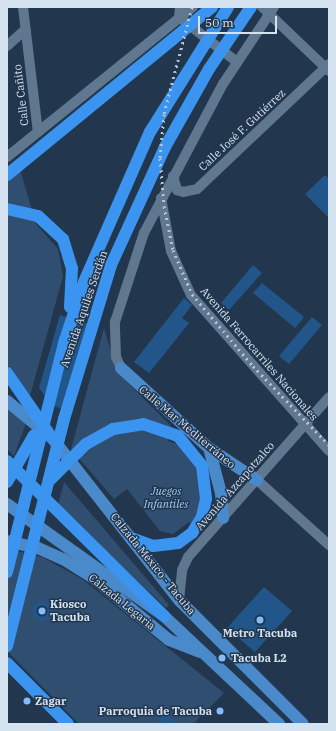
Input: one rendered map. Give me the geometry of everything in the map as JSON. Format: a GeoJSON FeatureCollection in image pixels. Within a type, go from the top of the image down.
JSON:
{"type":"FeatureCollection","features":[{"type":"Feature","properties":{"kind":"highway"},"geometry":{"type":"LineString","coordinates":[[7,175],[212,7]]}},
{"type":"Feature","properties":{"kind":"highway","name":"Avenida Aquiles Serdán"},"geometry":{"type":"LineString","coordinates":[[7,572],[47,407],[65,340],[93,259],[150,132],[228,7]]}},
{"type":"Feature","properties":{"kind":"highway","name":"Avenida Aquiles Serdán"},"geometry":{"type":"LineString","coordinates":[[7,646],[51,479],[84,343],[111,265],[165,147],[210,69],[251,7]]}},
{"type":"Feature","properties":{"kind":"highway"},"geometry":{"type":"LineString","coordinates":[[7,209],[30,213],[45,220],[66,246],[73,277],[65,340]]}},
{"type":"Feature","properties":{"kind":"highway"},"geometry":{"type":"LineString","coordinates":[[7,373],[52,438]]}},
{"type":"Feature","properties":{"kind":"highway"},"geometry":{"type":"LineString","coordinates":[[7,482],[25,455],[47,407]]}},
{"type":"Feature","properties":{"kind":"highway"},"geometry":{"type":"LineString","coordinates":[[51,479],[98,435],[121,426],[150,425],[178,436],[199,460],[206,484],[205,511],[196,528],[178,543],[153,546],[131,538]]}},
{"type":"Feature","properties":{"kind":"highway"},"geometry":{"type":"LineString","coordinates":[[7,461],[164,616]]}},
{"type":"Feature","properties":{"kind":"highway"},"geometry":{"type":"LineString","coordinates":[[7,663],[68,724]]}},
{"type":"Feature","properties":{"kind":"main road","name":"Calle Mar Mediterráneo"},"geometry":{"type":"LineString","coordinates":[[121,368],[209,448],[257,480]]}},
{"type":"Feature","properties":{"kind":"main road","name":"Calzada México - Tacuba"},"geometry":{"type":"LineString","coordinates":[[7,401],[52,438],[179,600],[303,724]]}},
{"type":"Feature","properties":{"kind":"main road"},"geometry":{"type":"LineString","coordinates":[[209,448],[222,493],[223,518]]}},
{"type":"Feature","properties":{"kind":"main road","name":"Calzada México - Tacuba"},"geometry":{"type":"LineString","coordinates":[[7,504],[164,616],[279,724]]}},
{"type":"Feature","properties":{"kind":"main road","name":"Calzada Legaria"},"geometry":{"type":"LineString","coordinates":[[7,541],[38,548],[82,571],[169,640],[205,654]]}},
{"type":"Feature","properties":{"kind":"street","name":"Calle Cañito"},"geometry":{"type":"LineString","coordinates":[[23,7],[38,132]]}},
{"type":"Feature","properties":{"kind":"street"},"geometry":{"type":"LineString","coordinates":[[179,18],[180,7]]}},
{"type":"Feature","properties":{"kind":"street"},"geometry":{"type":"LineString","coordinates":[[7,157],[193,7]]}},
{"type":"Feature","properties":{"kind":"street"},"geometry":{"type":"LineString","coordinates":[[121,368],[114,340],[118,307],[144,233],[172,176],[269,9],[328,68]]}},
{"type":"Feature","properties":{"kind":"street"},"geometry":{"type":"LineString","coordinates":[[179,18],[237,62]]}},
{"type":"Feature","properties":{"kind":"street"},"geometry":{"type":"LineString","coordinates":[[7,46],[26,29]]}},
{"type":"Feature","properties":{"kind":"street","name":"Calle José F. Gutiérrez"},"geometry":{"type":"LineString","coordinates":[[172,176],[177,190],[197,189],[328,68]]}},
{"type":"Feature","properties":{"kind":"street","name":"Avenida Ferrocarriles Nacionales"},"geometry":{"type":"LineString","coordinates":[[161,198],[171,250],[191,295],[305,425],[329,450]]}},
{"type":"Feature","properties":{"kind":"street","name":"Avenida Azcapotzalco"},"geometry":{"type":"LineString","coordinates":[[179,600],[184,563],[329,397]]}},
{"type":"Feature","properties":{"kind":"street","name":"Calle Mar Mediterráneo"},"geometry":{"type":"LineString","coordinates":[[257,480],[329,545]]}},
{"type":"Feature","properties":{"kind":"green space"},"geometry":{"type":"Polygon","coordinates":[[[17,159],[36,224],[58,249],[63,276],[30,396],[7,364],[7,167],[17,159]]]}},
{"type":"Feature","properties":{"kind":"green space","name":"Juegos Infantiles"},"geometry":{"type":"Polygon","coordinates":[[[104,328],[117,372],[171,426],[168,441],[177,444],[195,464],[201,487],[200,505],[193,524],[189,522],[173,534],[160,531],[127,489],[114,499],[71,449],[104,328]]]}},
{"type":"Feature","properties":{"kind":"green space"},"geometry":{"type":"Polygon","coordinates":[[[7,407],[26,423],[14,456],[7,449],[7,407]]]}},
{"type":"Feature","properties":{"kind":"green space"},"geometry":{"type":"Polygon","coordinates":[[[64,482],[169,605],[166,608],[58,505],[64,482]]]}},
{"type":"Feature","properties":{"kind":"green space"},"geometry":{"type":"Polygon","coordinates":[[[7,549],[42,557],[82,579],[224,693],[193,724],[79,724],[7,651],[7,549]]]}},
{"type":"Feature","properties":{"kind":"building"},"geometry":{"type":"Polygon","coordinates":[[[325,175],[329,179],[329,218],[305,194],[325,175]]]}},
{"type":"Feature","properties":{"kind":"building"},"geometry":{"type":"Polygon","coordinates":[[[253,265],[262,273],[229,310],[221,303],[253,265]]]}},
{"type":"Feature","properties":{"kind":"building"},"geometry":{"type":"Polygon","coordinates":[[[262,283],[304,317],[295,328],[253,293],[262,283]]]}},
{"type":"Feature","properties":{"kind":"building"},"geometry":{"type":"Polygon","coordinates":[[[184,298],[192,305],[182,318],[189,323],[149,373],[134,362],[184,298]]]}},
{"type":"Feature","properties":{"kind":"building"},"geometry":{"type":"Polygon","coordinates":[[[60,315],[95,326],[71,411],[53,406],[39,388],[60,315]]]}},
{"type":"Feature","properties":{"kind":"building"},"geometry":{"type":"Polygon","coordinates":[[[312,317],[322,325],[289,364],[279,356],[312,317]]]}},
{"type":"Feature","properties":{"kind":"building","name":"Metro Tacuba"},"geometry":{"type":"Polygon","coordinates":[[[264,587],[292,611],[255,652],[227,628],[264,587]]]}},
{"type":"Feature","properties":{"kind":"building","name":"Kiosco Tacuba"},"geometry":{"type":"Polygon","coordinates":[[[42,601],[49,604],[52,611],[49,618],[42,621],[35,618],[32,611],[35,604],[42,601]]]}},
{"type":"Feature","properties":{"kind":"building"},"geometry":{"type":"Polygon","coordinates":[[[165,713],[175,722],[173,724],[156,723],[165,713]]]}},
{"type":"Feature","properties":{"kind":"railway"},"geometry":{"type":"LineString","coordinates":[[192,7],[164,114],[160,158],[164,206],[173,250],[192,294],[253,366],[329,445]]}},
{"type":"Feature","properties":{"kind":"place","name":"Kiosco Tacuba"},"geometry":{"type":"Point","coordinates":[42,611]}},
{"type":"Feature","properties":{"kind":"place","name":"Metro Tacuba"},"geometry":{"type":"Point","coordinates":[260,620]}},
{"type":"Feature","properties":{"kind":"place","name":"Tacuba L2"},"geometry":{"type":"Point","coordinates":[222,658]}},
{"type":"Feature","properties":{"kind":"place","name":"Zagar"},"geometry":{"type":"Point","coordinates":[27,701]}},
{"type":"Feature","properties":{"kind":"place","name":"Parroquia de Tacuba"},"geometry":{"type":"Point","coordinates":[220,711]}}]}
